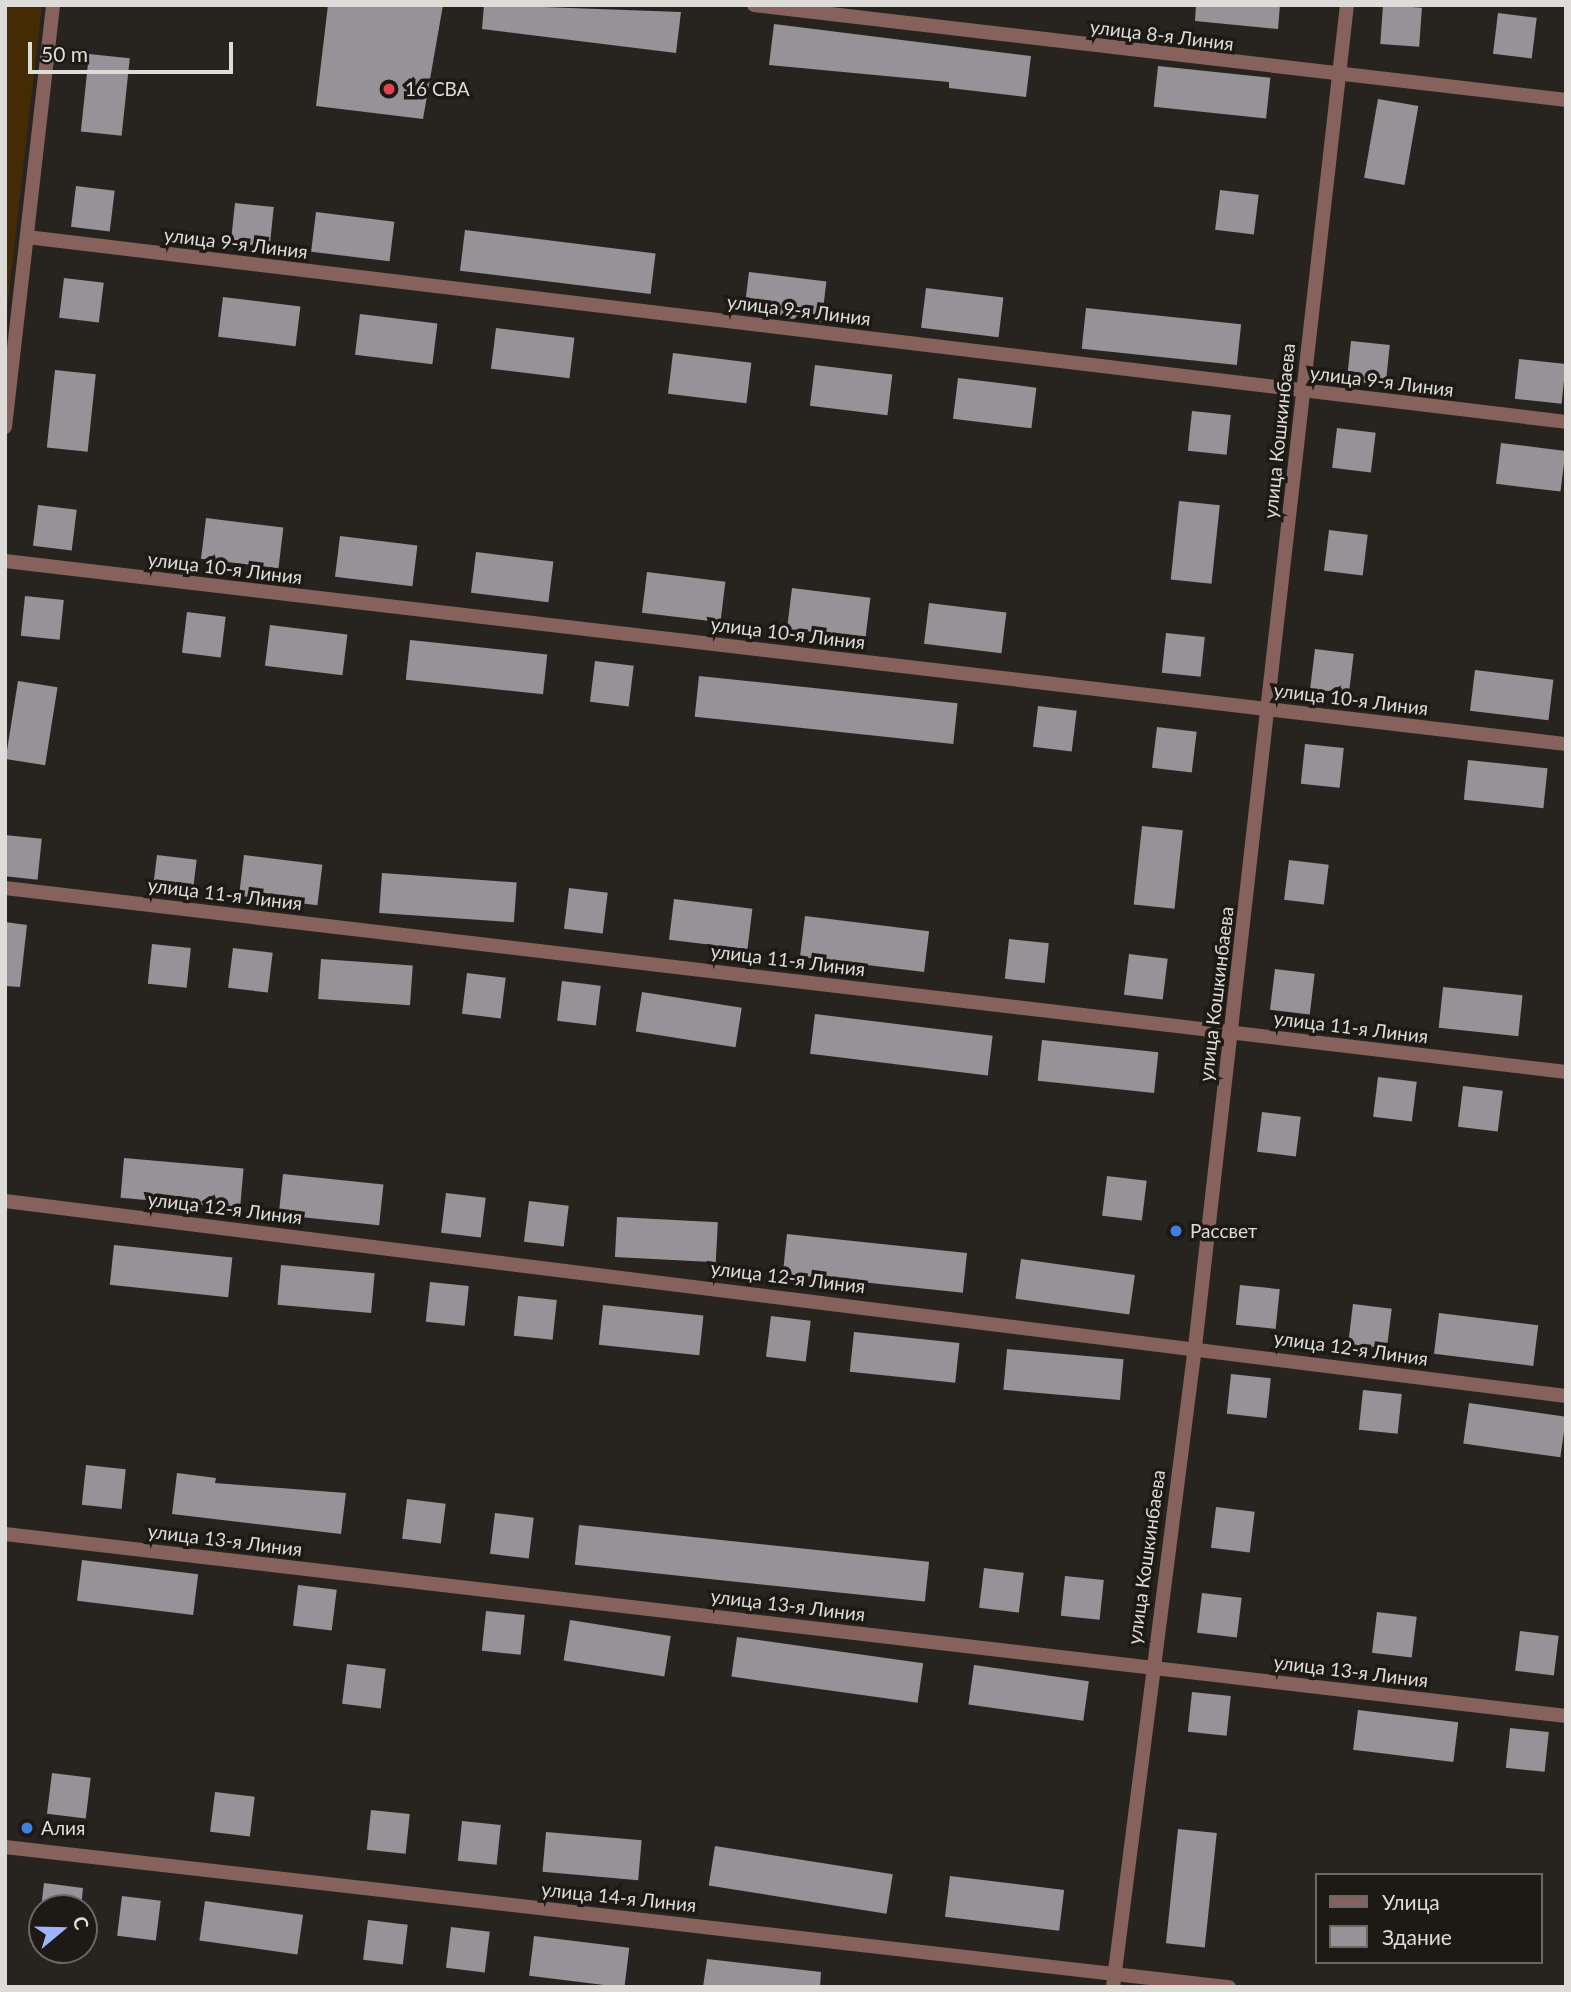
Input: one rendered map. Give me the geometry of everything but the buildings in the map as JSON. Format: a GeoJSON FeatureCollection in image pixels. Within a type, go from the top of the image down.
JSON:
{"type":"FeatureCollection","features":[{"type":"Feature","properties":{"kind":"street"},"geometry":{"type":"LineString","coordinates":[[5,427],[54,5]]}},
{"type":"Feature","properties":{"kind":"street","name":"улица 8-я Линия"},"geometry":{"type":"LineString","coordinates":[[754,5],[1339,76],[1566,100]]}},
{"type":"Feature","properties":{"kind":"street","name":"улица Кошкинбаева"},"geometry":{"type":"LineString","coordinates":[[1114,1980],[1150,1667],[1195,1347],[1347,5]]}},
{"type":"Feature","properties":{"kind":"street","name":"улица 9-я Линия"},"geometry":{"type":"LineString","coordinates":[[27,237],[1566,422]]}},
{"type":"Feature","properties":{"kind":"street","name":"улица 10-я Линия"},"geometry":{"type":"LineString","coordinates":[[5,561],[1566,744]]}},
{"type":"Feature","properties":{"kind":"street","name":"улица 11-я Линия"},"geometry":{"type":"LineString","coordinates":[[5,888],[1566,1072]]}},
{"type":"Feature","properties":{"kind":"street","name":"улица 12-я Линия"},"geometry":{"type":"LineString","coordinates":[[5,1201],[1195,1347],[1566,1396]]}},
{"type":"Feature","properties":{"kind":"street","name":"улица 13-я Линия"},"geometry":{"type":"LineString","coordinates":[[5,1534],[1566,1716]]}},
{"type":"Feature","properties":{"kind":"street","name":"улица 14-я Линия"},"geometry":{"type":"LineString","coordinates":[[5,1847],[1114,1980],[1228,1987]]}},
{"type":"Feature","properties":{"kind":"shaded area"},"geometry":{"type":"Polygon","coordinates":[[[5,5],[42,5],[5,326],[5,5]]]}},
{"type":"Feature","properties":{"kind":"place","name":"16 СВА"},"geometry":{"type":"Point","coordinates":[389,89]}},
{"type":"Feature","properties":{"kind":"place","name":"Рассвет"},"geometry":{"type":"Point","coordinates":[1176,1231]}},
{"type":"Feature","properties":{"kind":"place","name":"Алия"},"geometry":{"type":"Point","coordinates":[27,1828]}}]}
